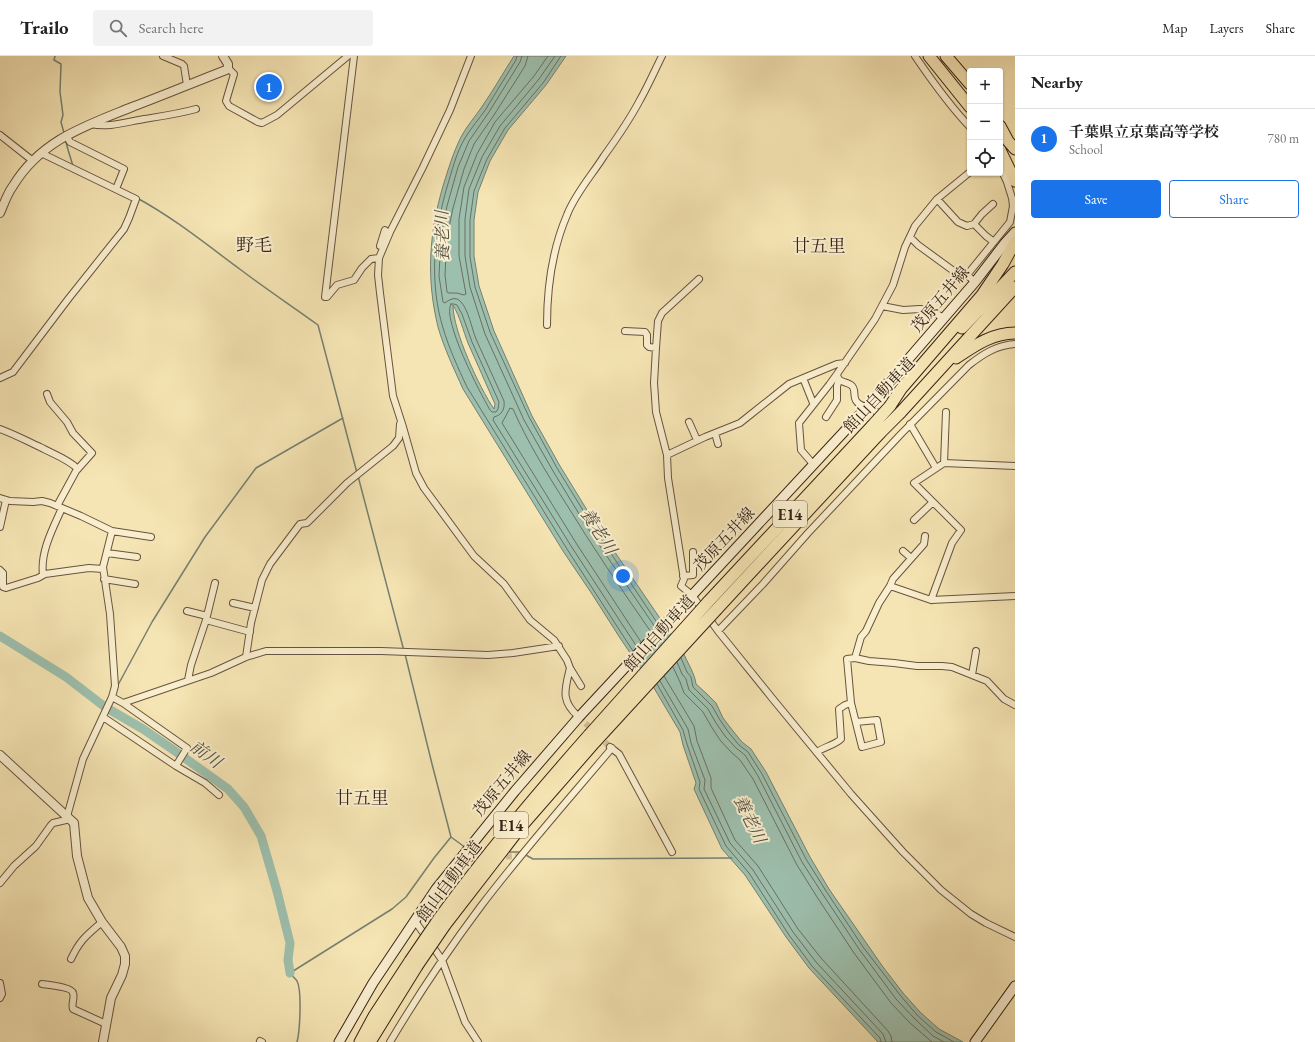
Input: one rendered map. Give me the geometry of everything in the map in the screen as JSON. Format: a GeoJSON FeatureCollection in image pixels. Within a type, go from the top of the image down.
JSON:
{"type":"FeatureCollection","features":[{"type":"Feature","properties":{"kind":"highway"},"geometry":{"type":"LineString","coordinates":[[929,56],[968,104]]}},
{"type":"Feature","properties":{"kind":"highway"},"geometry":{"type":"LineString","coordinates":[[946,56],[967,80]]}},
{"type":"Feature","properties":{"kind":"highway"},"geometry":{"type":"LineString","coordinates":[[1003,127],[1015,137]]}},
{"type":"Feature","properties":{"kind":"highway"},"geometry":{"type":"LineString","coordinates":[[1003,131],[1008,141],[1015,149]]}},
{"type":"Feature","properties":{"kind":"highway"},"geometry":{"type":"LineString","coordinates":[[1003,143],[1015,157]]}},
{"type":"Feature","properties":{"kind":"highway"},"geometry":{"type":"LineString","coordinates":[[1003,156],[1015,181]]}},
{"type":"Feature","properties":{"kind":"highway"},"geometry":{"type":"LineString","coordinates":[[890,406],[901,390],[982,295],[1015,243]]}},
{"type":"Feature","properties":{"kind":"highway","name":"館山自動車道"},"geometry":{"type":"LineString","coordinates":[[360,1042],[374,1016],[441,923],[460,889],[513,823],[876,429],[890,406],[1015,272]]}},
{"type":"Feature","properties":{"kind":"highway","name":"館山自動車道"},"geometry":{"type":"LineString","coordinates":[[876,429],[900,413],[1015,287]]}},
{"type":"Feature","properties":{"kind":"highway"},"geometry":{"type":"LineString","coordinates":[[946,362],[984,341],[1003,334],[1015,333]]}},
{"type":"Feature","properties":{"kind":"highway","name":"館山自動車道"},"geometry":{"type":"LineString","coordinates":[[370,1042],[413,963]]}},
{"type":"Feature","properties":{"kind":"main road","name":"茂原五井線"},"geometry":{"type":"LineString","coordinates":[[339,1042],[373,983],[436,889],[466,857],[515,791],[578,717],[866,407],[975,282],[1015,232]]}},
{"type":"Feature","properties":{"kind":"main road"},"geometry":{"type":"LineString","coordinates":[[975,1042],[1015,986]]}},
{"type":"Feature","properties":{"kind":"street"},"geometry":{"type":"LineString","coordinates":[[163,56],[184,66],[187,85]]}},
{"type":"Feature","properties":{"kind":"street"},"geometry":{"type":"LineString","coordinates":[[223,56],[228,64],[228,68],[234,74],[226,101],[229,106],[262,123],[277,115],[348,56]]}},
{"type":"Feature","properties":{"kind":"street"},"geometry":{"type":"LineString","coordinates":[[354,56],[324,297],[327,297],[337,284],[354,280],[362,268],[373,258],[390,232],[450,110],[470,56]]}},
{"type":"Feature","properties":{"kind":"street"},"geometry":{"type":"LineString","coordinates":[[547,325],[547,303],[550,272],[558,239],[570,209],[640,100],[662,56]]}},
{"type":"Feature","properties":{"kind":"street"},"geometry":{"type":"LineString","coordinates":[[915,56],[927,75],[953,109],[967,124]]}},
{"type":"Feature","properties":{"kind":"street"},"geometry":{"type":"LineString","coordinates":[[0,213],[13,186],[33,161],[41,153],[66,135],[228,68]]}},
{"type":"Feature","properties":{"kind":"street"},"geometry":{"type":"LineString","coordinates":[[90,124],[100,126],[112,125],[177,115],[196,109]]}},
{"type":"Feature","properties":{"kind":"street"},"geometry":{"type":"LineString","coordinates":[[0,135],[33,161]]}},
{"type":"Feature","properties":{"kind":"street"},"geometry":{"type":"LineString","coordinates":[[66,135],[70,142],[124,169],[116,188]]}},
{"type":"Feature","properties":{"kind":"street"},"geometry":{"type":"LineString","coordinates":[[0,378],[13,372],[124,229],[136,199],[41,153]]}},
{"type":"Feature","properties":{"kind":"street"},"geometry":{"type":"LineString","coordinates":[[604,157],[611,160]]}},
{"type":"Feature","properties":{"kind":"street"},"geometry":{"type":"LineString","coordinates":[[826,417],[837,400],[838,377],[845,363],[875,319],[893,285],[905,247],[915,226],[937,199],[967,174]]}},
{"type":"Feature","properties":{"kind":"street"},"geometry":{"type":"LineString","coordinates":[[967,275],[1010,222],[1013,206],[1007,182],[1003,174]]}},
{"type":"Feature","properties":{"kind":"street"},"geometry":{"type":"LineString","coordinates":[[937,199],[958,222],[967,226],[974,224],[993,204]]}},
{"type":"Feature","properties":{"kind":"street"},"geometry":{"type":"LineString","coordinates":[[974,224],[994,242]]}},
{"type":"Feature","properties":{"kind":"street"},"geometry":{"type":"LineString","coordinates":[[385,230],[373,258],[378,275],[393,396],[418,479],[474,556],[504,584],[530,620],[559,646],[581,686]]}},
{"type":"Feature","properties":{"kind":"street"},"geometry":{"type":"LineString","coordinates":[[910,237],[918,246],[955,272],[967,275],[975,282]]}},
{"type":"Feature","properties":{"kind":"street"},"geometry":{"type":"LineString","coordinates":[[699,279],[662,313],[658,321],[654,383],[656,412],[667,454],[668,478],[684,579],[682,586],[692,595],[718,631],[772,698],[885,833],[941,890],[971,914],[1015,937]]}},
{"type":"Feature","properties":{"kind":"street"},"geometry":{"type":"LineString","coordinates":[[882,306],[903,310],[929,310],[944,318]]}},
{"type":"Feature","properties":{"kind":"street"},"geometry":{"type":"LineString","coordinates":[[625,331],[645,332],[647,335],[647,345],[649,347],[656,348]]}},
{"type":"Feature","properties":{"kind":"street"},"geometry":{"type":"LineString","coordinates":[[718,631],[910,424],[975,360],[997,347],[1015,344]]}},
{"type":"Feature","properties":{"kind":"street"},"geometry":{"type":"LineString","coordinates":[[667,454],[696,440],[740,424],[788,384],[836,364],[845,363]]}},
{"type":"Feature","properties":{"kind":"street"},"geometry":{"type":"LineString","coordinates":[[838,377],[852,385],[856,402],[874,410],[901,434]]}},
{"type":"Feature","properties":{"kind":"street"},"geometry":{"type":"LineString","coordinates":[[813,464],[801,450],[799,423],[829,385],[838,377]]}},
{"type":"Feature","properties":{"kind":"street"},"geometry":{"type":"LineString","coordinates":[[803,378],[814,403]]}},
{"type":"Feature","properties":{"kind":"street"},"geometry":{"type":"LineString","coordinates":[[43,575],[42,564],[45,551],[59,507],[76,471],[92,453],[73,433],[67,422],[50,402],[47,394]]}},
{"type":"Feature","properties":{"kind":"street"},"geometry":{"type":"LineString","coordinates":[[944,463],[946,412]]}},
{"type":"Feature","properties":{"kind":"street"},"geometry":{"type":"LineString","coordinates":[[246,657],[262,580],[270,564],[300,524],[307,523],[347,483],[393,446],[399,438],[400,420]]}},
{"type":"Feature","properties":{"kind":"street"},"geometry":{"type":"LineString","coordinates":[[689,422],[696,440]]}},
{"type":"Feature","properties":{"kind":"street"},"geometry":{"type":"LineString","coordinates":[[910,424],[936,468]]}},
{"type":"Feature","properties":{"kind":"street"},"geometry":{"type":"LineString","coordinates":[[0,429],[59,456],[78,469]]}},
{"type":"Feature","properties":{"kind":"street"},"geometry":{"type":"LineString","coordinates":[[715,433],[718,444]]}},
{"type":"Feature","properties":{"kind":"street"},"geometry":{"type":"LineString","coordinates":[[931,600],[952,543],[961,530],[914,483],[944,463],[1015,466]]}},
{"type":"Feature","properties":{"kind":"street"},"geometry":{"type":"LineString","coordinates":[[0,527],[3,499],[33,502],[42,501],[82,516],[112,531],[151,537]]}},
{"type":"Feature","properties":{"kind":"street"},"geometry":{"type":"LineString","coordinates":[[914,520],[933,502]]}},
{"type":"Feature","properties":{"kind":"street"},"geometry":{"type":"LineString","coordinates":[[0,883],[14,866],[36,846],[50,825],[66,820],[83,759],[112,696],[115,681],[112,664],[110,614],[103,568],[112,531]]}},
{"type":"Feature","properties":{"kind":"street"},"geometry":{"type":"LineString","coordinates":[[855,658],[861,637],[866,631],[879,603],[893,579],[924,544],[925,536]]}},
{"type":"Feature","properties":{"kind":"street"},"geometry":{"type":"LineString","coordinates":[[904,550],[912,558]]}},
{"type":"Feature","properties":{"kind":"street"},"geometry":{"type":"LineString","coordinates":[[683,576],[693,575],[693,552]]}},
{"type":"Feature","properties":{"kind":"street"},"geometry":{"type":"LineString","coordinates":[[107,553],[137,557]]}},
{"type":"Feature","properties":{"kind":"street"},"geometry":{"type":"LineString","coordinates":[[0,570],[2,573],[3,587],[6,588],[43,575],[89,568],[103,568]]}},
{"type":"Feature","properties":{"kind":"street"},"geometry":{"type":"LineString","coordinates":[[104,579],[135,584]]}},
{"type":"Feature","properties":{"kind":"street"},"geometry":{"type":"LineString","coordinates":[[188,680],[215,583]]}},
{"type":"Feature","properties":{"kind":"street"},"geometry":{"type":"LineString","coordinates":[[890,586],[931,600],[1015,596]]}},
{"type":"Feature","properties":{"kind":"street"},"geometry":{"type":"LineString","coordinates":[[233,603],[255,608]]}},
{"type":"Feature","properties":{"kind":"street"},"geometry":{"type":"LineString","coordinates":[[187,611],[250,632]]}},
{"type":"Feature","properties":{"kind":"street"},"geometry":{"type":"LineString","coordinates":[[123,703],[212,673],[246,657],[266,651],[381,651],[488,655],[559,646]]}},
{"type":"Feature","properties":{"kind":"street"},"geometry":{"type":"LineString","coordinates":[[972,675],[976,651]]}},
{"type":"Feature","properties":{"kind":"street"},"geometry":{"type":"LineString","coordinates":[[856,722],[877,720],[881,742],[862,747],[851,703],[846,659],[855,658],[917,666],[952,667],[987,681],[1004,699],[1015,705]]}},
{"type":"Feature","properties":{"kind":"street"},"geometry":{"type":"LineString","coordinates":[[570,668],[564,691],[566,702],[578,717]]}},
{"type":"Feature","properties":{"kind":"street"},"geometry":{"type":"LineString","coordinates":[[112,696],[187,748],[177,764]]}},
{"type":"Feature","properties":{"kind":"street"},"geometry":{"type":"LineString","coordinates":[[817,752],[841,739],[840,709],[851,703]]}},
{"type":"Feature","properties":{"kind":"street"},"geometry":{"type":"LineString","coordinates":[[103,717],[176,766],[205,783],[220,795]]}},
{"type":"Feature","properties":{"kind":"street"},"geometry":{"type":"LineString","coordinates":[[390,1042],[442,960],[482,905],[520,856],[611,747],[619,754],[672,852]]}},
{"type":"Feature","properties":{"kind":"street"},"geometry":{"type":"LineString","coordinates":[[0,755],[74,822],[77,856],[88,898],[102,922],[121,947],[125,956],[125,964],[122,975],[111,998],[103,1042]]}},
{"type":"Feature","properties":{"kind":"street"},"geometry":{"type":"LineString","coordinates":[[415,921],[442,960],[465,1022],[478,1042]]}},
{"type":"Feature","properties":{"kind":"street"},"geometry":{"type":"LineString","coordinates":[[72,959],[82,940],[102,922]]}},
{"type":"Feature","properties":{"kind":"street"},"geometry":{"type":"LineString","coordinates":[[0,983],[2,994],[0,998]]}},
{"type":"Feature","properties":{"kind":"street"},"geometry":{"type":"LineString","coordinates":[[42,984],[67,988],[72,991],[73,1010],[106,1024]]}},
{"type":"Feature","properties":{"kind":"water","name":"養老川"},"geometry":{"type":"Polygon","coordinates":[[[514,56],[566,56],[546,85],[508,130],[490,161],[478,192],[474,220],[474,256],[479,286],[494,331],[532,416],[560,466],[595,523],[683,652],[693,672],[696,684],[716,703],[723,718],[742,742],[751,749],[766,772],[810,857],[829,889],[883,967],[903,993],[920,1012],[939,1029],[963,1042],[878,1042],[809,968],[786,937],[745,875],[722,849],[694,789],[696,783],[680,732],[654,688],[563,551],[463,389],[443,343],[434,309],[431,274],[432,239],[438,204],[458,143],[514,56]],[[453,305],[457,329],[462,344],[474,373],[494,409],[495,404],[453,305]]]}},
{"type":"Feature","properties":{"kind":"waterway"},"geometry":{"type":"LineString","coordinates":[[55,56],[54,60],[61,64],[60,92],[63,115],[61,122],[64,133]]}},
{"type":"Feature","properties":{"kind":"waterway"},"geometry":{"type":"LineString","coordinates":[[65,139],[73,166]]}},
{"type":"Feature","properties":{"kind":"waterway"},"geometry":{"type":"LineString","coordinates":[[137,198],[177,223],[318,325],[357,473]]}},
{"type":"Feature","properties":{"kind":"waterway"},"geometry":{"type":"LineString","coordinates":[[118,685],[152,622],[205,537],[256,468],[343,418]]}},
{"type":"Feature","properties":{"kind":"waterway"},"geometry":{"type":"LineString","coordinates":[[358,476],[404,651]]}},
{"type":"Feature","properties":{"kind":"waterway","name":"前川"},"geometry":{"type":"LineString","coordinates":[[0,636],[66,677],[105,707],[143,729],[175,751],[228,789],[244,807],[261,836],[277,891],[290,943],[288,960],[290,973]]}},
{"type":"Feature","properties":{"kind":"waterway"},"geometry":{"type":"LineString","coordinates":[[405,654],[451,837],[466,848]]}},
{"type":"Feature","properties":{"kind":"waterway"},"geometry":{"type":"LineString","coordinates":[[297,1042],[300,1020],[300,993],[297,981],[290,973],[392,909],[406,897],[451,837]]}},
{"type":"Feature","properties":{"kind":"waterway"},"geometry":{"type":"LineString","coordinates":[[470,852],[484,852]]}},
{"type":"Feature","properties":{"kind":"waterway"},"geometry":{"type":"LineString","coordinates":[[508,852],[520,852]]}},
{"type":"Feature","properties":{"kind":"waterway"},"geometry":{"type":"LineString","coordinates":[[524,854],[533,859],[732,858]]}},
{"type":"Feature","properties":{"kind":"tunnel"},"geometry":{"type":"LineString","coordinates":[[579,717],[609,746]]}},
{"type":"Feature","properties":{"kind":"tunnel"},"geometry":{"type":"LineString","coordinates":[[497,857],[518,856]]}},
{"type":"Feature","properties":{"kind":"tunnel"},"geometry":{"type":"LineString","coordinates":[[470,858],[486,857]]}},
{"type":"Feature","properties":{"kind":"place","name":"千葉県立京葉高等学校"},"geometry":{"type":"Point","coordinates":[269,87]}},
{"type":"Feature","properties":{"kind":"district","name":"野毛"},"geometry":{"type":"Point","coordinates":[254,244]}},
{"type":"Feature","properties":{"kind":"district","name":"廿五里"},"geometry":{"type":"Point","coordinates":[819,245]}},
{"type":"Feature","properties":{"kind":"district","name":"廿五里"},"geometry":{"type":"Point","coordinates":[362,797]}}]}
